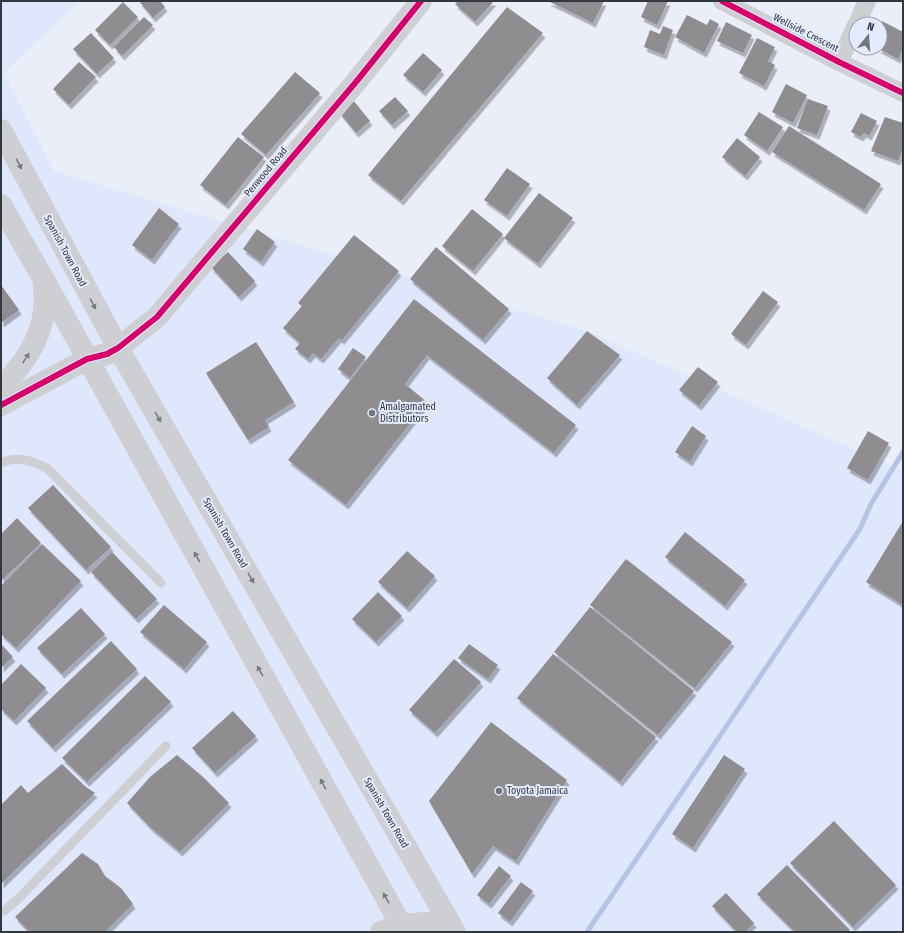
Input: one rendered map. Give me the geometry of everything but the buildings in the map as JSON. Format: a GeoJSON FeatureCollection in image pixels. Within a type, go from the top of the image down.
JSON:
{"type":"FeatureCollection","features":[{"type":"Feature","properties":{"kind":"main road","name":"Penwood Road"},"geometry":{"type":"LineString","coordinates":[[1,405],[87,359],[107,354],[118,348],[157,317],[356,82],[421,1]]}},
{"type":"Feature","properties":{"kind":"main road","name":"Spanish Town Road"},"geometry":{"type":"LineString","coordinates":[[1,130],[118,348],[451,926]]}},
{"type":"Feature","properties":{"kind":"main road"},"geometry":{"type":"LineString","coordinates":[[1,205],[44,280],[396,930],[451,926]]}},
{"type":"Feature","properties":{"kind":"main road"},"geometry":{"type":"LineString","coordinates":[[1,388],[21,365],[34,344],[42,325],[45,309],[44,280]]}},
{"type":"Feature","properties":{"kind":"street","name":"Wellside Crescent"},"geometry":{"type":"LineString","coordinates":[[722,1],[839,62],[903,93]]}},
{"type":"Feature","properties":{"kind":"street"},"geometry":{"type":"LineString","coordinates":[[860,16],[867,1]]}},
{"type":"Feature","properties":{"kind":"street"},"geometry":{"type":"LineString","coordinates":[[839,62],[848,42]]}},
{"type":"Feature","properties":{"kind":"lane"},"geometry":{"type":"LineString","coordinates":[[1,463],[9,459],[22,459],[35,462],[48,469],[161,583]]}},
{"type":"Feature","properties":{"kind":"lane"},"geometry":{"type":"LineString","coordinates":[[1,911],[4,911],[18,898],[166,746]]}},
{"type":"Feature","properties":{"kind":"shaded area"},"geometry":{"type":"Polygon","coordinates":[[[1,1],[80,1],[4,73],[54,171],[587,331],[903,471],[903,932],[1,932],[1,1]]]}},
{"type":"Feature","properties":{"kind":"waterway"},"geometry":{"type":"LineString","coordinates":[[587,932],[860,529],[871,504],[903,452]]}},
{"type":"Feature","properties":{"kind":"cycle path"},"geometry":{"type":"LineString","coordinates":[[1,405],[87,359],[107,354],[118,348],[157,317],[356,82],[421,1]]}},
{"type":"Feature","properties":{"kind":"cycle path"},"geometry":{"type":"LineString","coordinates":[[722,1],[839,62],[903,93]]}},
{"type":"Feature","properties":{"kind":"place","name":"Amalgamated Distributors"},"geometry":{"type":"Point","coordinates":[372,413]}},
{"type":"Feature","properties":{"kind":"place","name":"Toyota Jamaica"},"geometry":{"type":"Point","coordinates":[499,791]}}]}
